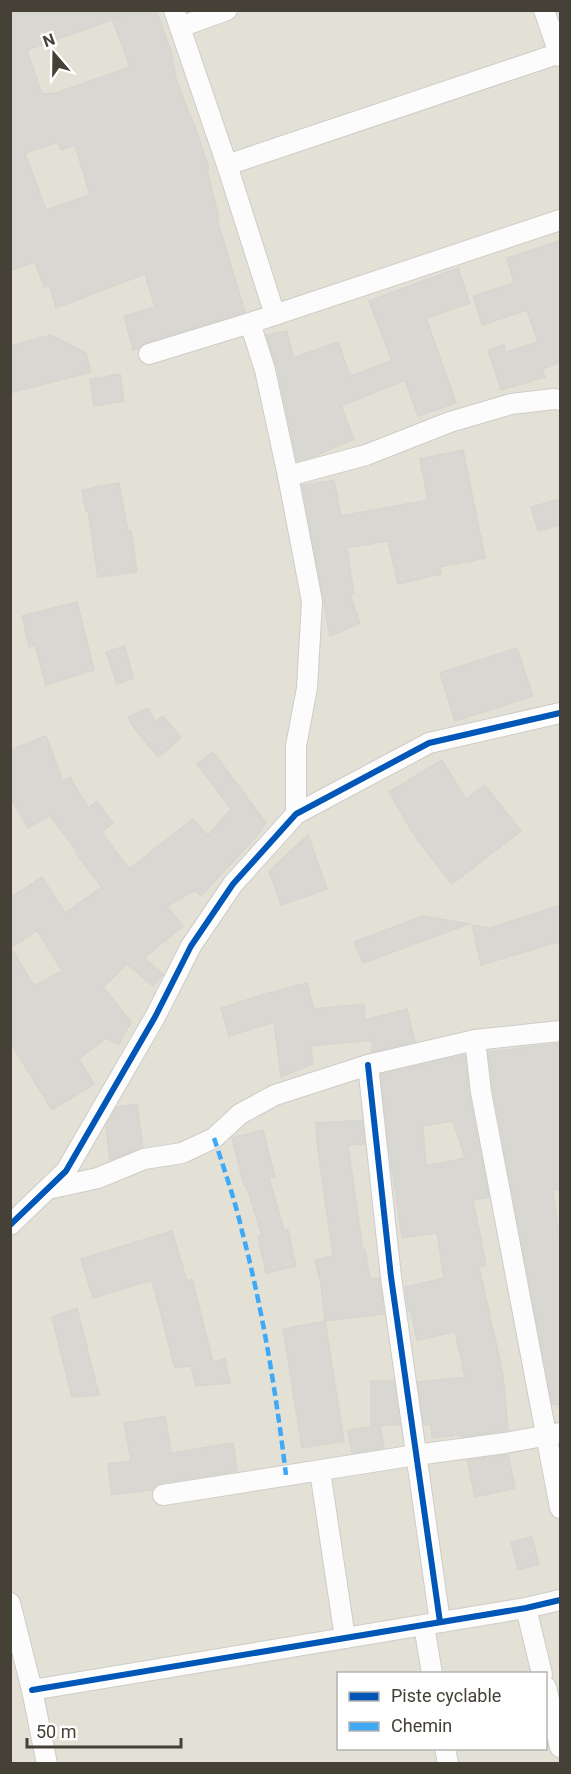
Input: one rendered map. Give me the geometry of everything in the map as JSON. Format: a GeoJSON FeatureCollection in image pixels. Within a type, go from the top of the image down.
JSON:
{"type":"FeatureCollection","features":[{"type":"Feature","properties":{"kind":"street"},"geometry":{"type":"LineString","coordinates":[[227,10],[177,19],[275,315]]}},
{"type":"Feature","properties":{"kind":"street"},"geometry":{"type":"LineString","coordinates":[[227,165],[560,55],[544,10]]}},
{"type":"Feature","properties":{"kind":"street"},"geometry":{"type":"LineString","coordinates":[[149,354],[275,315],[561,220]]}},
{"type":"Feature","properties":{"kind":"street"},"geometry":{"type":"LineString","coordinates":[[250,323],[265,370],[312,601],[307,688],[296,746],[296,814]]}},
{"type":"Feature","properties":{"kind":"street"},"geometry":{"type":"LineString","coordinates":[[288,476],[366,455],[450,422],[512,404],[561,400]]}},
{"type":"Feature","properties":{"kind":"street"},"geometry":{"type":"LineString","coordinates":[[10,1225],[66,1171],[155,1017],[191,946],[233,884],[296,814],[429,743],[561,713]]}},
{"type":"Feature","properties":{"kind":"street"},"geometry":{"type":"LineString","coordinates":[[48,1189],[99,1178],[144,1159],[182,1153],[214,1138],[240,1114],[275,1095],[368,1065],[475,1041],[561,1031]]}},
{"type":"Feature","properties":{"kind":"street"},"geometry":{"type":"LineString","coordinates":[[475,1041],[481,1092],[553,1434],[561,1508]]}},
{"type":"Feature","properties":{"kind":"street"},"geometry":{"type":"LineString","coordinates":[[368,1065],[392,1277],[416,1455],[432,1623],[432,1672]]}},
{"type":"Feature","properties":{"kind":"street"},"geometry":{"type":"LineString","coordinates":[[163,1495],[553,1434]]}},
{"type":"Feature","properties":{"kind":"street"},"geometry":{"type":"LineString","coordinates":[[320,1471],[345,1638]]}},
{"type":"Feature","properties":{"kind":"street"},"geometry":{"type":"LineString","coordinates":[[32,1690],[526,1608],[561,1599]]}},
{"type":"Feature","properties":{"kind":"street"},"geometry":{"type":"LineString","coordinates":[[10,1603],[32,1690],[47,1764]]}},
{"type":"Feature","properties":{"kind":"street"},"geometry":{"type":"LineString","coordinates":[[526,1608],[542,1672]]}},
{"type":"Feature","properties":{"kind":"street"},"geometry":{"type":"LineString","coordinates":[[547,1691],[561,1747]]}},
{"type":"Feature","properties":{"kind":"shaded area"},"geometry":{"type":"Polygon","coordinates":[[[11,11],[560,11],[560,1763],[11,1764],[11,11]]]}},
{"type":"Feature","properties":{"kind":"building"},"geometry":{"type":"Polygon","coordinates":[[[10,10],[130,10],[131,13],[27,50],[42,94],[56,93],[130,67],[113,21],[139,10],[156,10],[171,51],[176,78],[209,168],[207,169],[219,219],[217,219],[245,312],[145,343],[133,350],[124,316],[155,307],[145,274],[56,308],[50,285],[44,287],[35,262],[10,271],[10,10]],[[58,142],[25,153],[46,210],[90,195],[75,145],[61,150],[58,142]]]}},
{"type":"Feature","properties":{"kind":"building"},"geometry":{"type":"Polygon","coordinates":[[[561,240],[561,362],[542,369],[545,377],[501,390],[488,350],[504,345],[506,352],[538,342],[527,310],[482,325],[473,296],[514,283],[507,258],[561,240]]]}},
{"type":"Feature","properties":{"kind":"building"},"geometry":{"type":"Polygon","coordinates":[[[458,268],[470,303],[426,318],[456,403],[418,416],[405,380],[341,406],[354,439],[310,458],[297,461],[277,367],[266,335],[287,331],[293,358],[338,342],[350,376],[392,361],[369,301],[458,268]]]}},
{"type":"Feature","properties":{"kind":"building"},"geometry":{"type":"Polygon","coordinates":[[[51,335],[86,353],[91,372],[10,393],[10,346],[51,335]]]}},
{"type":"Feature","properties":{"kind":"building"},"geometry":{"type":"Polygon","coordinates":[[[120,374],[124,401],[94,406],[90,379],[120,374]]]}},
{"type":"Feature","properties":{"kind":"building"},"geometry":{"type":"Polygon","coordinates":[[[463,450],[485,558],[440,567],[441,574],[398,584],[388,541],[347,548],[354,594],[350,595],[360,623],[330,636],[302,485],[334,480],[341,516],[428,500],[420,459],[463,450]]]}},
{"type":"Feature","properties":{"kind":"building"},"geometry":{"type":"Polygon","coordinates":[[[119,483],[128,531],[131,531],[137,572],[98,577],[88,511],[86,511],[82,490],[119,483]]]}},
{"type":"Feature","properties":{"kind":"building"},"geometry":{"type":"Polygon","coordinates":[[[561,499],[561,525],[538,531],[531,507],[561,499]]]}},
{"type":"Feature","properties":{"kind":"building"},"geometry":{"type":"Polygon","coordinates":[[[77,602],[94,670],[46,685],[35,645],[29,647],[22,616],[77,602]]]}},
{"type":"Feature","properties":{"kind":"building"},"geometry":{"type":"Polygon","coordinates":[[[125,646],[133,678],[117,684],[106,652],[125,646]]]}},
{"type":"Feature","properties":{"kind":"building"},"geometry":{"type":"Polygon","coordinates":[[[517,648],[533,696],[455,721],[440,673],[517,648]]]}},
{"type":"Feature","properties":{"kind":"building"},"geometry":{"type":"Polygon","coordinates":[[[148,708],[155,722],[163,716],[181,738],[158,757],[128,717],[148,708]]]}},
{"type":"Feature","properties":{"kind":"building"},"geometry":{"type":"Polygon","coordinates":[[[46,736],[63,781],[70,777],[88,808],[97,801],[113,823],[101,832],[129,869],[193,819],[208,836],[231,809],[197,764],[213,752],[266,823],[201,896],[195,890],[167,906],[183,926],[144,958],[163,974],[153,986],[127,964],[103,987],[131,1022],[119,1044],[106,1038],[79,1059],[94,1084],[52,1110],[10,1042],[10,898],[42,877],[65,913],[102,887],[50,815],[28,828],[10,797],[10,750],[46,736]],[[37,930],[11,948],[34,986],[62,971],[37,930]]]}},
{"type":"Feature","properties":{"kind":"building"},"geometry":{"type":"Polygon","coordinates":[[[442,760],[466,799],[485,785],[521,831],[452,884],[418,841],[389,792],[442,760]]]}},
{"type":"Feature","properties":{"kind":"building"},"geometry":{"type":"Polygon","coordinates":[[[308,835],[327,889],[281,905],[269,871],[308,835]]]}},
{"type":"Feature","properties":{"kind":"building"},"geometry":{"type":"Polygon","coordinates":[[[561,905],[561,941],[481,965],[472,925],[490,928],[561,905]]]}},
{"type":"Feature","properties":{"kind":"building"},"geometry":{"type":"Polygon","coordinates":[[[423,916],[469,924],[363,963],[354,942],[423,916]]]}},
{"type":"Feature","properties":{"kind":"building"},"geometry":{"type":"Polygon","coordinates":[[[307,983],[314,1009],[364,1004],[365,1020],[407,1009],[415,1042],[372,1052],[372,1040],[311,1046],[313,1064],[281,1077],[274,1022],[229,1036],[221,1008],[307,983]]]}},
{"type":"Feature","properties":{"kind":"building"},"geometry":{"type":"Polygon","coordinates":[[[561,1043],[561,1189],[553,1190],[561,1253],[561,1405],[552,1404],[546,1362],[544,1362],[493,1090],[488,1052],[561,1043]]]}},
{"type":"Feature","properties":{"kind":"building"},"geometry":{"type":"Polygon","coordinates":[[[465,1055],[469,1094],[489,1197],[473,1200],[486,1265],[479,1267],[503,1374],[508,1430],[462,1437],[462,1435],[432,1438],[431,1425],[424,1425],[418,1382],[465,1377],[455,1332],[417,1340],[411,1311],[408,1311],[405,1287],[444,1278],[437,1233],[402,1238],[381,1074],[465,1055]],[[453,1121],[423,1126],[426,1166],[465,1158],[453,1121]]]}},
{"type":"Feature","properties":{"kind":"building"},"geometry":{"type":"Polygon","coordinates":[[[137,1104],[143,1147],[110,1160],[106,1125],[117,1107],[137,1104]]]}},
{"type":"Feature","properties":{"kind":"building"},"geometry":{"type":"Polygon","coordinates":[[[362,1120],[365,1144],[348,1145],[363,1251],[365,1250],[370,1279],[379,1278],[384,1314],[325,1321],[321,1285],[315,1260],[333,1256],[316,1123],[362,1120]]]}},
{"type":"Feature","properties":{"kind":"building"},"geometry":{"type":"Polygon","coordinates":[[[263,1130],[275,1177],[269,1178],[284,1230],[288,1230],[296,1266],[266,1273],[258,1236],[262,1235],[246,1185],[244,1185],[232,1138],[263,1130]]]}},
{"type":"Feature","properties":{"kind":"building"},"geometry":{"type":"Polygon","coordinates":[[[172,1231],[187,1281],[192,1279],[213,1362],[225,1359],[230,1383],[196,1386],[191,1366],[175,1368],[152,1280],[93,1298],[81,1259],[172,1231]]]}},
{"type":"Feature","properties":{"kind":"building"},"geometry":{"type":"Polygon","coordinates":[[[77,1308],[99,1395],[72,1397],[52,1317],[77,1308]]]}},
{"type":"Feature","properties":{"kind":"building"},"geometry":{"type":"Polygon","coordinates":[[[325,1321],[344,1441],[302,1448],[283,1329],[325,1321]]]}},
{"type":"Feature","properties":{"kind":"building"},"geometry":{"type":"Polygon","coordinates":[[[371,1381],[394,1381],[400,1425],[371,1425],[371,1381]]]}},
{"type":"Feature","properties":{"kind":"building"},"geometry":{"type":"Polygon","coordinates":[[[165,1416],[171,1453],[233,1443],[237,1471],[161,1483],[152,1490],[112,1495],[108,1464],[131,1461],[124,1423],[165,1416]]]}},
{"type":"Feature","properties":{"kind":"building"},"geometry":{"type":"Polygon","coordinates":[[[380,1425],[384,1448],[352,1453],[348,1430],[380,1425]]]}},
{"type":"Feature","properties":{"kind":"building"},"geometry":{"type":"Polygon","coordinates":[[[508,1455],[515,1488],[475,1497],[467,1460],[508,1455]]]}},
{"type":"Feature","properties":{"kind":"building"},"geometry":{"type":"Polygon","coordinates":[[[532,1537],[539,1564],[518,1570],[511,1542],[532,1537]]]}},
{"type":"Feature","properties":{"kind":"marked path"},"geometry":{"type":"LineString","coordinates":[[214,1138],[250,1261],[263,1322],[286,1475]]}},
{"type":"Feature","properties":{"kind":"cycle path"},"geometry":{"type":"LineString","coordinates":[[10,1225],[66,1171],[155,1017],[191,946],[233,884],[296,814],[429,743],[560,713]]}},
{"type":"Feature","properties":{"kind":"cycle path"},"geometry":{"type":"LineString","coordinates":[[368,1065],[391,1277],[440,1622]]}},
{"type":"Feature","properties":{"kind":"cycle path"},"geometry":{"type":"LineString","coordinates":[[32,1690],[526,1608],[560,1600]]}}]}
